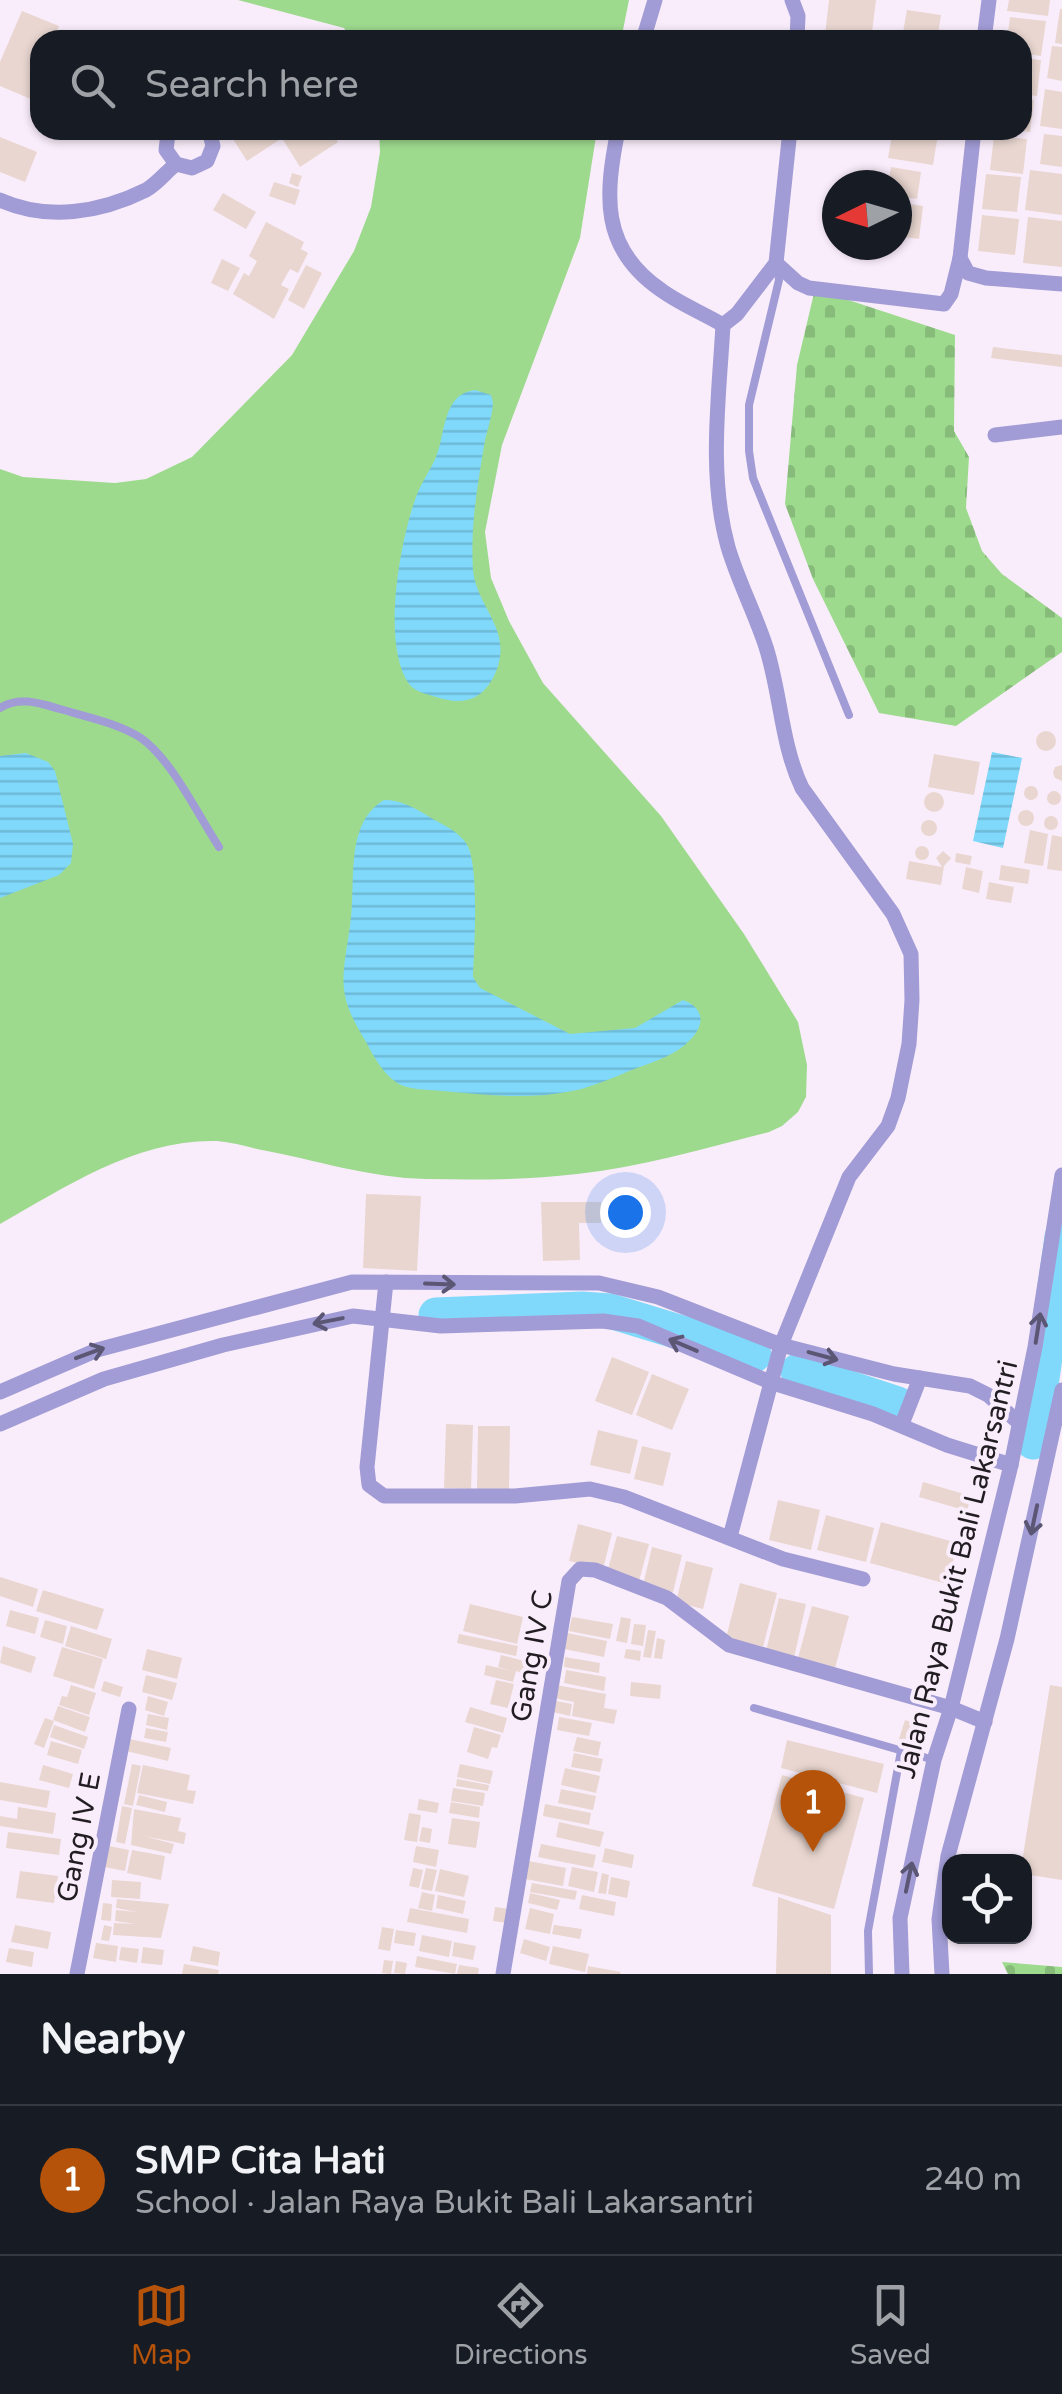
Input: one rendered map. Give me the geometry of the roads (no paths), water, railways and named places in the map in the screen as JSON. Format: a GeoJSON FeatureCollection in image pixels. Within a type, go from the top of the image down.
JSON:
{"type":"FeatureCollection","features":[{"type":"Feature","properties":{"kind":"street"},"geometry":{"type":"LineString","coordinates":[[647,30],[656,0]]}},
{"type":"Feature","properties":{"kind":"street"},"geometry":{"type":"LineString","coordinates":[[792,0],[798,16],[797,30]]}},
{"type":"Feature","properties":{"kind":"street"},"geometry":{"type":"LineString","coordinates":[[985,30],[989,0]]}},
{"type":"Feature","properties":{"kind":"street"},"geometry":{"type":"LineString","coordinates":[[167,140],[166,150],[176,164],[192,168],[206,161],[214,146],[212,140]]}},
{"type":"Feature","properties":{"kind":"street"},"geometry":{"type":"LineString","coordinates":[[616,140],[608,208],[617,242],[635,268],[662,291],[723,325]]}},
{"type":"Feature","properties":{"kind":"street"},"geometry":{"type":"LineString","coordinates":[[730,1537],[781,1345],[850,1177],[888,1126],[898,1098],[909,1044],[912,1000],[911,954],[893,914],[802,788],[792,766],[766,648],[727,543],[720,498],[716,457],[723,325],[737,314],[776,263],[789,140]]}},
{"type":"Feature","properties":{"kind":"street"},"geometry":{"type":"LineString","coordinates":[[776,263],[798,283],[810,288],[944,304],[951,294],[960,258],[973,140]]}},
{"type":"Feature","properties":{"kind":"street"},"geometry":{"type":"LineString","coordinates":[[0,200],[22,210],[57,214],[94,209],[148,188],[176,164]]}},
{"type":"Feature","properties":{"kind":"street"},"geometry":{"type":"LineString","coordinates":[[960,258],[968,273],[986,278],[1062,284]]}},
{"type":"Feature","properties":{"kind":"street"},"geometry":{"type":"LineString","coordinates":[[995,435],[1062,427]]}},
{"type":"Feature","properties":{"kind":"street","name":"Jalan Raya Bukit Bali Lakarsantri"},"geometry":{"type":"LineString","coordinates":[[902,1974],[900,1918],[934,1760],[952,1708],[1011,1464],[1035,1347],[1062,1174]]}},
{"type":"Feature","properties":{"kind":"street"},"geometry":{"type":"LineString","coordinates":[[0,1392],[97,1350],[352,1282],[599,1283],[658,1296],[781,1345],[970,1386],[988,1395],[1019,1424]]}},
{"type":"Feature","properties":{"kind":"street"},"geometry":{"type":"LineString","coordinates":[[386,1282],[367,1466],[369,1485],[384,1496],[515,1496],[590,1490],[624,1497],[782,1558],[863,1579]]}},
{"type":"Feature","properties":{"kind":"street"},"geometry":{"type":"LineString","coordinates":[[0,1424],[104,1379],[224,1345],[353,1316],[441,1326],[603,1321],[638,1326],[770,1382],[1011,1464]]}},
{"type":"Feature","properties":{"kind":"street"},"geometry":{"type":"LineString","coordinates":[[902,1424],[920,1378]]}},
{"type":"Feature","properties":{"kind":"street"},"geometry":{"type":"LineString","coordinates":[[942,1974],[938,1920],[948,1856],[1008,1639],[1062,1390]]}},
{"type":"Feature","properties":{"kind":"street","name":"Gang IV C"},"geometry":{"type":"LineString","coordinates":[[503,1974],[569,1581],[580,1569],[595,1570],[666,1598],[728,1644],[952,1708]]}},
{"type":"Feature","properties":{"kind":"street"},"geometry":{"type":"LineString","coordinates":[[952,1708],[985,1722]]}},
{"type":"Feature","properties":{"kind":"street","name":"Gang IV E"},"geometry":{"type":"LineString","coordinates":[[77,1974],[129,1709]]}},
{"type":"Feature","properties":{"kind":"lane"},"geometry":{"type":"LineString","coordinates":[[776,263],[780,280],[749,404],[751,464],[763,505],[849,715]]}},
{"type":"Feature","properties":{"kind":"lane"},"geometry":{"type":"LineString","coordinates":[[0,708],[20,700],[38,702],[140,738],[160,756],[218,847]]}},
{"type":"Feature","properties":{"kind":"lane"},"geometry":{"type":"LineString","coordinates":[[754,1708],[934,1760]]}},
{"type":"Feature","properties":{"kind":"lane"},"geometry":{"type":"LineString","coordinates":[[869,1974],[868,1931],[901,1750]]}},
{"type":"Feature","properties":{"kind":"water"},"geometry":{"type":"Polygon","coordinates":[[[475,390],[491,395],[493,403],[475,504],[473,569],[501,649],[498,667],[486,688],[478,696],[455,701],[421,692],[409,684],[396,644],[396,592],[410,516],[436,457],[447,416],[456,399],[475,390]]]}},
{"type":"Feature","properties":{"kind":"water"},"geometry":{"type":"Polygon","coordinates":[[[992,752],[1022,758],[1003,848],[973,841],[992,752]]]}},
{"type":"Feature","properties":{"kind":"water"},"geometry":{"type":"Polygon","coordinates":[[[26,753],[48,762],[55,771],[73,844],[71,863],[59,875],[0,898],[0,756],[26,753]]]}},
{"type":"Feature","properties":{"kind":"water"},"geometry":{"type":"Polygon","coordinates":[[[384,800],[417,810],[466,843],[475,887],[473,977],[480,988],[570,1034],[635,1028],[683,1000],[699,1012],[695,1034],[678,1050],[658,1060],[588,1087],[556,1094],[508,1096],[423,1089],[403,1086],[392,1079],[356,1025],[344,986],[357,840],[362,824],[384,800]]]}},
{"type":"Feature","properties":{"kind":"waterway"},"geometry":{"type":"LineString","coordinates":[[1033,1442],[1062,1237]]}},
{"type":"Feature","properties":{"kind":"waterway"},"geometry":{"type":"LineString","coordinates":[[436,1315],[610,1311],[754,1355]]}},
{"type":"Feature","properties":{"kind":"waterway"},"geometry":{"type":"LineString","coordinates":[[798,1371],[898,1404]]}},
{"type":"Feature","properties":{"kind":"place","name":"SMP Cita Hati"},"geometry":{"type":"Point","coordinates":[813,1852]}}]}
